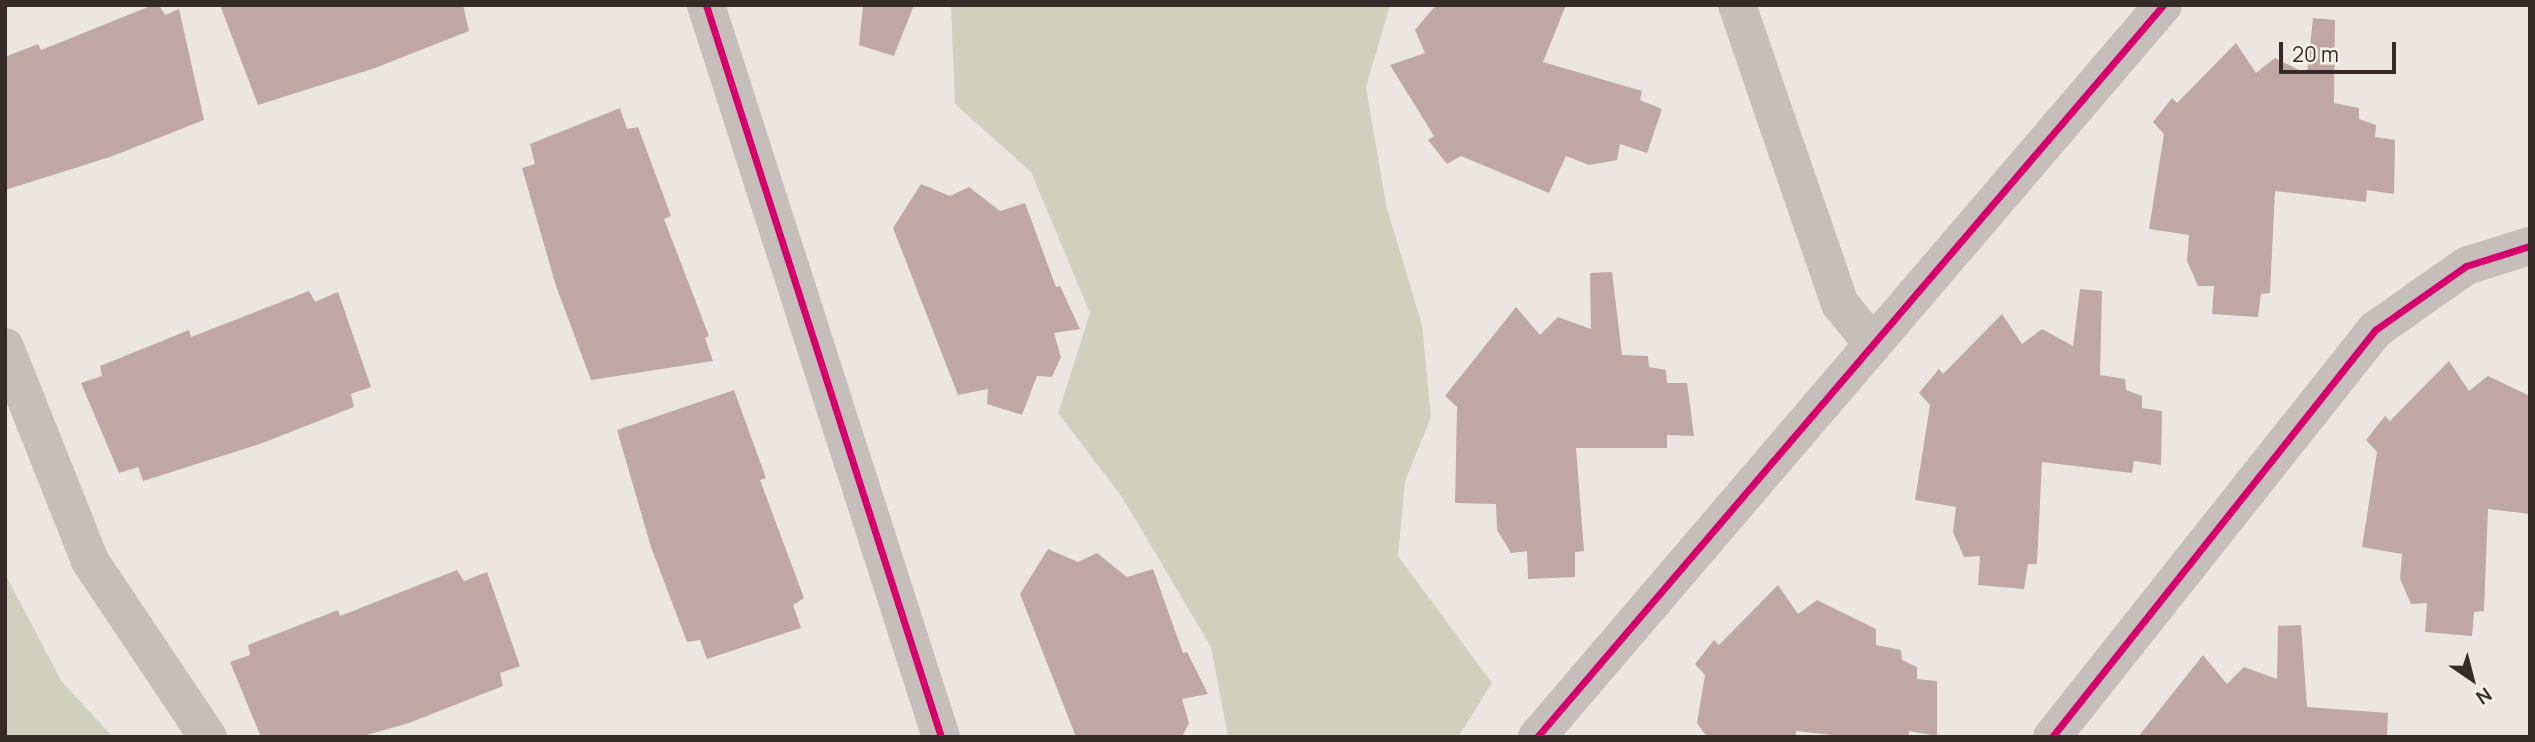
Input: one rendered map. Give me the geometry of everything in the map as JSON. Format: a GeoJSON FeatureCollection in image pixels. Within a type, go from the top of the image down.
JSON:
{"type":"FeatureCollection","features":[{"type":"Feature","properties":{"kind":"street"},"geometry":{"type":"LineString","coordinates":[[706,5],[941,737]]}},
{"type":"Feature","properties":{"kind":"street"},"geometry":{"type":"LineString","coordinates":[[1737,5],[1840,304],[1873,344]]}},
{"type":"Feature","properties":{"kind":"street"},"geometry":{"type":"LineString","coordinates":[[1538,737],[2163,5]]}},
{"type":"Feature","properties":{"kind":"street"},"geometry":{"type":"LineString","coordinates":[[2052,737],[2375,330],[2466,266],[2530,246]]}},
{"type":"Feature","properties":{"kind":"street"},"geometry":{"type":"LineString","coordinates":[[5,347],[90,561],[208,737]]}},
{"type":"Feature","properties":{"kind":"green space"},"geometry":{"type":"Polygon","coordinates":[[[951,5],[1390,5],[1366,87],[1386,205],[1422,325],[1431,417],[1405,481],[1398,556],[1492,683],[1458,737],[1228,737],[1211,647],[1122,497],[1058,413],[1090,313],[1031,172],[955,104],[951,5]]]}},
{"type":"Feature","properties":{"kind":"green space"},"geometry":{"type":"Polygon","coordinates":[[[5,574],[62,682],[113,737],[5,737],[5,574]]]}},
{"type":"Feature","properties":{"kind":"building"},"geometry":{"type":"Polygon","coordinates":[[[153,5],[159,5],[165,15],[179,9],[204,120],[110,157],[5,190],[5,57],[38,44],[41,50],[153,5]]]}},
{"type":"Feature","properties":{"kind":"building"},"geometry":{"type":"Polygon","coordinates":[[[220,5],[463,5],[469,31],[375,68],[258,105],[220,5]]]}},
{"type":"Feature","properties":{"kind":"building"},"geometry":{"type":"Polygon","coordinates":[[[863,5],[914,5],[894,56],[859,45],[863,5]]]}},
{"type":"Feature","properties":{"kind":"building"},"geometry":{"type":"Polygon","coordinates":[[[1436,5],[1566,5],[1543,62],[1642,91],[1640,100],[1662,109],[1647,153],[1620,144],[1617,160],[1589,165],[1566,156],[1549,193],[1461,156],[1447,164],[1428,140],[1434,136],[1390,65],[1425,53],[1415,30],[1436,5]]]}},
{"type":"Feature","properties":{"kind":"building"},"geometry":{"type":"Polygon","coordinates":[[[2313,18],[2335,20],[2334,103],[2359,108],[2359,119],[2376,125],[2375,137],[2395,140],[2394,194],[2367,190],[2366,202],[2275,191],[2270,293],[2261,294],[2258,317],[2212,314],[2214,286],[2198,286],[2187,261],[2189,235],[2149,229],[2164,134],[2153,122],[2172,98],[2177,103],[2236,43],[2256,73],[2275,58],[2307,74],[2313,18]]]}},
{"type":"Feature","properties":{"kind":"building"},"geometry":{"type":"Polygon","coordinates":[[[620,108],[627,129],[638,127],[671,216],[664,219],[709,336],[705,338],[713,361],[591,380],[556,286],[522,168],[535,164],[530,144],[620,108]]]}},
{"type":"Feature","properties":{"kind":"building"},"geometry":{"type":"Polygon","coordinates":[[[921,184],[950,196],[969,187],[1000,211],[1025,203],[1056,287],[1060,286],[1080,329],[1054,333],[1061,357],[1052,377],[1037,376],[1022,415],[987,404],[988,389],[958,395],[893,228],[921,184]]]}},
{"type":"Feature","properties":{"kind":"building"},"geometry":{"type":"Polygon","coordinates":[[[1612,272],[1622,355],[1648,356],[1649,367],[1666,370],[1667,383],[1687,383],[1694,436],[1667,435],[1667,448],[1576,448],[1584,551],[1575,552],[1575,577],[1528,579],[1527,551],[1511,553],[1497,530],[1496,504],[1455,503],[1457,407],[1445,396],[1516,307],[1540,335],[1558,317],[1591,329],[1590,273],[1612,272]]]}},
{"type":"Feature","properties":{"kind":"building"},"geometry":{"type":"Polygon","coordinates":[[[2080,289],[2102,291],[2100,375],[2125,379],[2126,390],[2142,396],[2142,408],[2162,411],[2161,465],[2134,461],[2132,473],[2042,462],[2037,564],[2028,564],[2024,589],[1978,585],[1980,556],[1964,557],[1953,532],[1956,507],[1915,500],[1930,405],[1919,393],[1939,369],[1943,374],[2002,314],[2022,344],[2042,329],[2073,346],[2080,289]]]}},
{"type":"Feature","properties":{"kind":"building"},"geometry":{"type":"Polygon","coordinates":[[[309,291],[315,302],[338,292],[371,387],[351,394],[354,407],[260,444],[143,481],[138,467],[119,473],[81,383],[102,376],[100,366],[189,330],[191,337],[309,291]]]}},
{"type":"Feature","properties":{"kind":"building"},"geometry":{"type":"Polygon","coordinates":[[[2449,361],[2469,391],[2488,376],[2530,396],[2530,514],[2488,509],[2484,611],[2474,612],[2472,636],[2425,632],[2427,603],[2411,604],[2400,579],[2402,554],[2362,547],[2377,452],[2366,440],[2385,416],[2390,421],[2449,361]]]}},
{"type":"Feature","properties":{"kind":"building"},"geometry":{"type":"Polygon","coordinates":[[[734,390],[766,478],[760,480],[804,598],[793,605],[801,628],[707,659],[700,640],[687,642],[651,547],[617,430],[734,390]]]}},
{"type":"Feature","properties":{"kind":"building"},"geometry":{"type":"Polygon","coordinates":[[[1048,549],[1078,562],[1097,553],[1127,577],[1153,569],[1183,653],[1187,652],[1208,694],[1182,699],[1189,723],[1182,737],[1076,737],[1020,594],[1048,549]]]}},
{"type":"Feature","properties":{"kind":"building"},"geometry":{"type":"Polygon","coordinates":[[[457,570],[464,581],[487,572],[520,666],[500,673],[503,686],[409,723],[360,737],[261,737],[230,662],[250,655],[248,645],[338,610],[340,616],[457,570]]]}},
{"type":"Feature","properties":{"kind":"building"},"geometry":{"type":"Polygon","coordinates":[[[1778,585],[1798,614],[1817,600],[1876,629],[1876,645],[1901,650],[1902,660],[1917,667],[1917,679],[1937,681],[1937,736],[1909,731],[1909,737],[1850,737],[1796,731],[1796,737],[1707,737],[1697,723],[1705,675],[1695,664],[1714,640],[1719,645],[1778,585]]]}},
{"type":"Feature","properties":{"kind":"building"},"geometry":{"type":"Polygon","coordinates":[[[2301,625],[2307,707],[2388,713],[2387,737],[2138,737],[2203,655],[2227,684],[2244,667],[2277,679],[2278,626],[2301,625]]]}},
{"type":"Feature","properties":{"kind":"cycle path"},"geometry":{"type":"LineString","coordinates":[[706,5],[941,737]]}},
{"type":"Feature","properties":{"kind":"cycle path"},"geometry":{"type":"LineString","coordinates":[[1537,737],[2163,5]]}},
{"type":"Feature","properties":{"kind":"cycle path"},"geometry":{"type":"LineString","coordinates":[[2052,737],[2375,330],[2466,266],[2530,246]]}}]}
